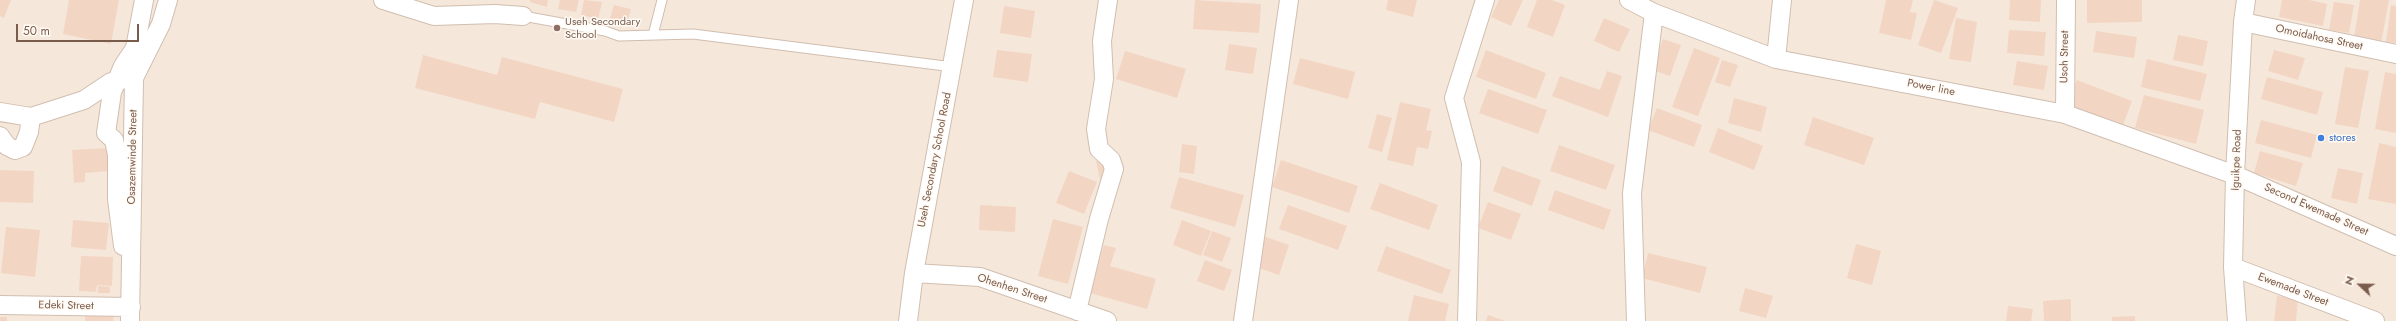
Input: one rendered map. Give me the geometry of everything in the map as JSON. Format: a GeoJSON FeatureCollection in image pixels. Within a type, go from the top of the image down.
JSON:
{"type":"FeatureCollection","features":[{"type":"Feature","properties":{"kind":"street"},"geometry":{"type":"LineString","coordinates":[[132,277],[125,260],[117,199],[117,154],[114,140],[106,133],[115,82],[135,48],[144,0]]}},
{"type":"Feature","properties":{"kind":"street","name":"Osazemwinde Street"},"geometry":{"type":"LineString","coordinates":[[131,314],[134,78],[161,24],[168,0]]}},
{"type":"Feature","properties":{"kind":"street"},"geometry":{"type":"LineString","coordinates":[[383,0],[434,16],[495,14],[523,16]]}},
{"type":"Feature","properties":{"kind":"street","name":"Useh Secondary School Road"},"geometry":{"type":"LineString","coordinates":[[908,321],[914,273],[953,67],[964,0]]}},
{"type":"Feature","properties":{"kind":"street"},"geometry":{"type":"LineString","coordinates":[[1078,311],[1099,219],[1114,169],[1111,160],[1098,150],[1096,129],[1104,79],[1102,41],[1108,0]]}},
{"type":"Feature","properties":{"kind":"street"},"geometry":{"type":"LineString","coordinates":[[1243,321],[1289,0]]}},
{"type":"Feature","properties":{"kind":"street"},"geometry":{"type":"LineString","coordinates":[[1466,321],[1471,162],[1454,98],[1485,0]]}},
{"type":"Feature","properties":{"kind":"street","name":"Power line"},"geometry":{"type":"LineString","coordinates":[[1629,0],[1654,13],[1776,59],[2064,114],[2236,175]]}},
{"type":"Feature","properties":{"kind":"street"},"geometry":{"type":"LineString","coordinates":[[1776,59],[1782,0]]}},
{"type":"Feature","properties":{"kind":"street","name":"Usoh Street"},"geometry":{"type":"LineString","coordinates":[[2064,114],[2066,0]]}},
{"type":"Feature","properties":{"kind":"street","name":"Iguikpe Road"},"geometry":{"type":"LineString","coordinates":[[2236,321],[2233,267],[2243,22],[2246,0]]}},
{"type":"Feature","properties":{"kind":"street"},"geometry":{"type":"LineString","coordinates":[[1636,321],[1632,193],[1654,13]]}},
{"type":"Feature","properties":{"kind":"street","name":"Omoidahosa Street"},"geometry":{"type":"LineString","coordinates":[[2243,22],[2396,54]]}},
{"type":"Feature","properties":{"kind":"street"},"geometry":{"type":"LineString","coordinates":[[0,112],[31,117],[84,100],[115,82],[134,78]]}},
{"type":"Feature","properties":{"kind":"street"},"geometry":{"type":"LineString","coordinates":[[0,136],[7,146],[15,150],[23,147],[29,132],[31,117]]}},
{"type":"Feature","properties":{"kind":"street","name":"Second Ewemade Street"},"geometry":{"type":"LineString","coordinates":[[2236,175],[2396,246]]}},
{"type":"Feature","properties":{"kind":"street","name":"Ewemade Street"},"geometry":{"type":"LineString","coordinates":[[2233,267],[2375,321]]}},
{"type":"Feature","properties":{"kind":"street","name":"Ohenhen Street"},"geometry":{"type":"LineString","coordinates":[[914,273],[980,277],[1107,321]]}},
{"type":"Feature","properties":{"kind":"street","name":"Edeki Street"},"geometry":{"type":"LineString","coordinates":[[0,305],[131,314]]}},
{"type":"Feature","properties":{"kind":"lane"},"geometry":{"type":"LineString","coordinates":[[653,35],[662,0]]}},
{"type":"Feature","properties":{"kind":"lane"},"geometry":{"type":"LineString","coordinates":[[523,16],[605,31],[619,36],[693,34],[953,67]]}},
{"type":"Feature","properties":{"kind":"shaded area"},"geometry":{"type":"Polygon","coordinates":[[[0,0],[2396,0],[2396,321],[0,321],[0,0]]]}},
{"type":"Feature","properties":{"kind":"building"},"geometry":{"type":"Polygon","coordinates":[[[0,0],[11,0],[4,18],[0,16],[0,0]]]}},
{"type":"Feature","properties":{"kind":"building"},"geometry":{"type":"Polygon","coordinates":[[[69,0],[119,0],[111,44],[63,34],[69,0]]]}},
{"type":"Feature","properties":{"kind":"building"},"geometry":{"type":"Polygon","coordinates":[[[530,0],[548,0],[547,7],[530,2],[530,0]]]}},
{"type":"Feature","properties":{"kind":"building"},"geometry":{"type":"Polygon","coordinates":[[[560,0],[579,0],[576,12],[558,9],[560,0]]]}},
{"type":"Feature","properties":{"kind":"building"},"geometry":{"type":"Polygon","coordinates":[[[584,0],[602,2],[598,19],[581,15],[584,0]]]}},
{"type":"Feature","properties":{"kind":"building"},"geometry":{"type":"Polygon","coordinates":[[[1195,0],[1261,4],[1259,33],[1193,29],[1195,0]]]}},
{"type":"Feature","properties":{"kind":"building"},"geometry":{"type":"Polygon","coordinates":[[[1388,0],[1417,0],[1413,17],[1386,10],[1388,0]]]}},
{"type":"Feature","properties":{"kind":"building"},"geometry":{"type":"Polygon","coordinates":[[[1499,0],[1523,0],[1511,26],[1491,17],[1499,0]]]}},
{"type":"Feature","properties":{"kind":"building"},"geometry":{"type":"Polygon","coordinates":[[[1537,0],[1552,0],[1565,5],[1553,37],[1527,27],[1537,0]]]}},
{"type":"Feature","properties":{"kind":"building"},"geometry":{"type":"Polygon","coordinates":[[[1886,0],[1913,0],[1910,12],[1917,13],[1911,40],[1879,33],[1886,0]]]}},
{"type":"Feature","properties":{"kind":"building"},"geometry":{"type":"Polygon","coordinates":[[[1934,0],[1958,8],[1941,53],[1918,45],[1934,0]]]}},
{"type":"Feature","properties":{"kind":"building"},"geometry":{"type":"Polygon","coordinates":[[[2010,0],[2041,0],[2040,22],[2009,20],[2010,0]]]}},
{"type":"Feature","properties":{"kind":"building"},"geometry":{"type":"Polygon","coordinates":[[[2087,0],[2142,0],[2142,22],[2087,23],[2087,0]]]}},
{"type":"Feature","properties":{"kind":"building"},"geometry":{"type":"Polygon","coordinates":[[[2282,0],[2309,0],[2327,4],[2323,26],[2279,17],[2282,0]]]}},
{"type":"Feature","properties":{"kind":"building"},"geometry":{"type":"Polygon","coordinates":[[[2360,0],[2389,0],[2381,43],[2354,38],[2360,0]]]}},
{"type":"Feature","properties":{"kind":"building"},"geometry":{"type":"Polygon","coordinates":[[[2334,2],[2354,5],[2349,33],[2329,30],[2334,2]]]}},
{"type":"Feature","properties":{"kind":"building"},"geometry":{"type":"Polygon","coordinates":[[[614,5],[631,9],[627,25],[609,21],[614,5]]]}},
{"type":"Feature","properties":{"kind":"building"},"geometry":{"type":"Polygon","coordinates":[[[2391,5],[2396,6],[2396,43],[2386,42],[2391,5]]]}},
{"type":"Feature","properties":{"kind":"building"},"geometry":{"type":"Polygon","coordinates":[[[1004,6],[1035,11],[1031,38],[1000,33],[1004,6]]]}},
{"type":"Feature","properties":{"kind":"building"},"geometry":{"type":"Polygon","coordinates":[[[1604,18],[1630,29],[1619,52],[1594,41],[1604,18]]]}},
{"type":"Feature","properties":{"kind":"building"},"geometry":{"type":"Polygon","coordinates":[[[1956,18],[1977,22],[1971,62],[1949,59],[1956,18]]]}},
{"type":"Feature","properties":{"kind":"building"},"geometry":{"type":"Polygon","coordinates":[[[2009,30],[2046,32],[2044,56],[2007,53],[2009,30]]]}},
{"type":"Feature","properties":{"kind":"building"},"geometry":{"type":"Polygon","coordinates":[[[2096,31],[2137,37],[2134,58],[2093,52],[2096,31]]]}},
{"type":"Feature","properties":{"kind":"building"},"geometry":{"type":"Polygon","coordinates":[[[2178,35],[2208,41],[2203,66],[2173,60],[2178,35]]]}},
{"type":"Feature","properties":{"kind":"building"},"geometry":{"type":"Polygon","coordinates":[[[1663,39],[1681,45],[1670,76],[1652,70],[1663,39]]]}},
{"type":"Feature","properties":{"kind":"building"},"geometry":{"type":"Polygon","coordinates":[[[1229,44],[1257,48],[1253,74],[1225,70],[1229,44]]]}},
{"type":"Feature","properties":{"kind":"building"},"geometry":{"type":"Polygon","coordinates":[[[1694,48],[1720,58],[1698,116],[1672,107],[1694,48]]]}},
{"type":"Feature","properties":{"kind":"building"},"geometry":{"type":"Polygon","coordinates":[[[997,50],[1032,54],[1028,82],[993,77],[997,50]]]}},
{"type":"Feature","properties":{"kind":"building"},"geometry":{"type":"Polygon","coordinates":[[[1486,50],[1546,73],[1536,99],[1476,77],[1486,50]]]}},
{"type":"Feature","properties":{"kind":"building"},"geometry":{"type":"Polygon","coordinates":[[[2274,50],[2305,58],[2298,80],[2268,71],[2274,50]]]}},
{"type":"Feature","properties":{"kind":"building"},"geometry":{"type":"Polygon","coordinates":[[[1125,51],[1186,69],[1177,98],[1116,79],[1125,51]]]}},
{"type":"Feature","properties":{"kind":"building"},"geometry":{"type":"Polygon","coordinates":[[[423,55],[497,75],[502,57],[623,89],[614,122],[540,102],[535,119],[415,88],[423,55]]]}},
{"type":"Feature","properties":{"kind":"building"},"geometry":{"type":"Polygon","coordinates":[[[1300,58],[1355,72],[1348,99],[1293,84],[1300,58]]]}},
{"type":"Feature","properties":{"kind":"building"},"geometry":{"type":"Polygon","coordinates":[[[2147,59],[2207,74],[2200,101],[2141,87],[2147,59]]]}},
{"type":"Feature","properties":{"kind":"building"},"geometry":{"type":"Polygon","coordinates":[[[1722,60],[1738,65],[1730,87],[1715,82],[1722,60]]]}},
{"type":"Feature","properties":{"kind":"building"},"geometry":{"type":"Polygon","coordinates":[[[2017,61],[2048,66],[2044,90],[2013,85],[2017,61]]]}},
{"type":"Feature","properties":{"kind":"building"},"geometry":{"type":"Polygon","coordinates":[[[2345,67],[2369,71],[2358,128],[2335,124],[2345,67]]]}},
{"type":"Feature","properties":{"kind":"building"},"geometry":{"type":"Polygon","coordinates":[[[1607,71],[1622,76],[1608,117],[1552,96],[1560,76],[1600,90],[1607,71]]]}},
{"type":"Feature","properties":{"kind":"building"},"geometry":{"type":"Polygon","coordinates":[[[2385,72],[2396,74],[2396,133],[2375,129],[2385,72]]]}},
{"type":"Feature","properties":{"kind":"building"},"geometry":{"type":"Polygon","coordinates":[[[2267,77],[2323,92],[2317,115],[2261,99],[2267,77]]]}},
{"type":"Feature","properties":{"kind":"building"},"geometry":{"type":"Polygon","coordinates":[[[2077,80],[2132,101],[2122,128],[2066,108],[2077,80]]]}},
{"type":"Feature","properties":{"kind":"building"},"geometry":{"type":"Polygon","coordinates":[[[1488,89],[1547,110],[1538,134],[1479,113],[1488,89]]]}},
{"type":"Feature","properties":{"kind":"building"},"geometry":{"type":"Polygon","coordinates":[[[2144,95],[2204,110],[2196,144],[2135,128],[2144,95]]]}},
{"type":"Feature","properties":{"kind":"building"},"geometry":{"type":"Polygon","coordinates":[[[1734,98],[1767,107],[1761,132],[1728,123],[1734,98]]]}},
{"type":"Feature","properties":{"kind":"building"},"geometry":{"type":"Polygon","coordinates":[[[1400,102],[1431,109],[1426,130],[1432,131],[1428,149],[1417,147],[1413,166],[1387,160],[1400,102]]]}},
{"type":"Feature","properties":{"kind":"building"},"geometry":{"type":"Polygon","coordinates":[[[1657,108],[1702,125],[1694,147],[1648,130],[1657,108]]]}},
{"type":"Feature","properties":{"kind":"building"},"geometry":{"type":"Polygon","coordinates":[[[1377,114],[1392,118],[1382,152],[1368,148],[1377,114]]]}},
{"type":"Feature","properties":{"kind":"building"},"geometry":{"type":"Polygon","coordinates":[[[1813,117],[1874,138],[1864,165],[1804,145],[1813,117]]]}},
{"type":"Feature","properties":{"kind":"building"},"geometry":{"type":"Polygon","coordinates":[[[2261,120],[2317,135],[2311,158],[2255,143],[2261,120]]]}},
{"type":"Feature","properties":{"kind":"building"},"geometry":{"type":"Polygon","coordinates":[[[1718,128],[1763,146],[1754,170],[1709,152],[1718,128]]]}},
{"type":"Feature","properties":{"kind":"building"},"geometry":{"type":"Polygon","coordinates":[[[2379,143],[2396,147],[2396,204],[2368,199],[2379,143]]]}},
{"type":"Feature","properties":{"kind":"building"},"geometry":{"type":"Polygon","coordinates":[[[1182,144],[1197,146],[1194,174],[1179,172],[1182,144]]]}},
{"type":"Feature","properties":{"kind":"building"},"geometry":{"type":"Polygon","coordinates":[[[1559,145],[1615,165],[1606,190],[1550,171],[1559,145]]]}},
{"type":"Feature","properties":{"kind":"building"},"geometry":{"type":"Polygon","coordinates":[[[109,148],[110,171],[85,173],[85,182],[74,183],[72,150],[109,148]]]}},
{"type":"Feature","properties":{"kind":"building"},"geometry":{"type":"Polygon","coordinates":[[[2260,151],[2303,163],[2296,186],[2254,173],[2260,151]]]}},
{"type":"Feature","properties":{"kind":"building"},"geometry":{"type":"Polygon","coordinates":[[[1108,159],[1111,177],[1100,179],[1096,161],[1108,159]]]}},
{"type":"Feature","properties":{"kind":"building"},"geometry":{"type":"Polygon","coordinates":[[[1281,160],[1358,186],[1349,213],[1272,187],[1281,160]]]}},
{"type":"Feature","properties":{"kind":"building"},"geometry":{"type":"Polygon","coordinates":[[[1502,166],[1541,180],[1532,206],[1493,191],[1502,166]]]}},
{"type":"Feature","properties":{"kind":"building"},"geometry":{"type":"Polygon","coordinates":[[[2338,168],[2363,173],[2357,204],[2331,198],[2338,168]]]}},
{"type":"Feature","properties":{"kind":"building"},"geometry":{"type":"Polygon","coordinates":[[[0,170],[34,171],[33,203],[0,202],[0,170]]]}},
{"type":"Feature","properties":{"kind":"building"},"geometry":{"type":"Polygon","coordinates":[[[1069,171],[1097,182],[1084,214],[1056,203],[1069,171]]]}},
{"type":"Feature","properties":{"kind":"building"},"geometry":{"type":"Polygon","coordinates":[[[1179,177],[1244,195],[1235,227],[1170,208],[1179,177]]]}},
{"type":"Feature","properties":{"kind":"building"},"geometry":{"type":"Polygon","coordinates":[[[1380,183],[1438,205],[1429,230],[1370,209],[1380,183]]]}},
{"type":"Feature","properties":{"kind":"building"},"geometry":{"type":"Polygon","coordinates":[[[1555,190],[1611,210],[1604,230],[1548,210],[1555,190]]]}},
{"type":"Feature","properties":{"kind":"building"},"geometry":{"type":"Polygon","coordinates":[[[1488,202],[1521,214],[1511,240],[1478,228],[1488,202]]]}},
{"type":"Feature","properties":{"kind":"building"},"geometry":{"type":"Polygon","coordinates":[[[980,205],[1016,207],[1015,232],[979,230],[980,205]]]}},
{"type":"Feature","properties":{"kind":"building"},"geometry":{"type":"Polygon","coordinates":[[[1288,205],[1347,226],[1338,250],[1279,229],[1288,205]]]}},
{"type":"Feature","properties":{"kind":"building"},"geometry":{"type":"Polygon","coordinates":[[[1053,219],[1083,227],[1068,284],[1038,276],[1053,219]]]}},
{"type":"Feature","properties":{"kind":"building"},"geometry":{"type":"Polygon","coordinates":[[[73,220],[109,223],[106,250],[71,247],[73,220]]]}},
{"type":"Feature","properties":{"kind":"building"},"geometry":{"type":"Polygon","coordinates":[[[1182,220],[1211,231],[1201,256],[1173,245],[1182,220]]]}},
{"type":"Feature","properties":{"kind":"building"},"geometry":{"type":"Polygon","coordinates":[[[6,227],[40,230],[35,277],[1,273],[6,227]]]}},
{"type":"Feature","properties":{"kind":"building"},"geometry":{"type":"Polygon","coordinates":[[[1212,231],[1231,238],[1222,262],[1203,255],[1212,231]]]}},
{"type":"Feature","properties":{"kind":"building"},"geometry":{"type":"Polygon","coordinates":[[[1263,236],[1289,245],[1279,275],[1253,266],[1263,236]]]}},
{"type":"Feature","properties":{"kind":"building"},"geometry":{"type":"Polygon","coordinates":[[[1856,244],[1881,251],[1872,285],[1847,278],[1856,244]]]}},
{"type":"Feature","properties":{"kind":"building"},"geometry":{"type":"Polygon","coordinates":[[[1104,245],[1116,248],[1110,266],[1156,279],[1147,309],[1090,293],[1104,245]]]}},
{"type":"Feature","properties":{"kind":"building"},"geometry":{"type":"Polygon","coordinates":[[[1386,246],[1451,270],[1442,294],[1377,271],[1386,246]]]}},
{"type":"Feature","properties":{"kind":"building"},"geometry":{"type":"Polygon","coordinates":[[[1648,253],[1707,267],[1700,293],[1642,278],[1648,253]]]}},
{"type":"Feature","properties":{"kind":"building"},"geometry":{"type":"Polygon","coordinates":[[[81,256],[113,257],[112,286],[97,285],[96,292],[79,291],[81,256]]]}},
{"type":"Feature","properties":{"kind":"building"},"geometry":{"type":"Polygon","coordinates":[[[1205,260],[1232,270],[1224,291],[1197,281],[1205,260]]]}},
{"type":"Feature","properties":{"kind":"building"},"geometry":{"type":"Polygon","coordinates":[[[98,286],[110,287],[110,293],[98,293],[98,286]]]}},
{"type":"Feature","properties":{"kind":"building"},"geometry":{"type":"Polygon","coordinates":[[[1745,288],[1773,296],[1766,318],[1739,311],[1745,288]]]}},
{"type":"Feature","properties":{"kind":"building"},"geometry":{"type":"Polygon","coordinates":[[[1414,295],[1449,304],[1445,321],[1408,321],[1414,295]]]}},
{"type":"Feature","properties":{"kind":"building"},"geometry":{"type":"Polygon","coordinates":[[[2277,296],[2298,298],[2296,321],[2274,321],[2277,296]]]}},
{"type":"Feature","properties":{"kind":"building"},"geometry":{"type":"Polygon","coordinates":[[[2071,299],[2071,321],[2044,321],[2043,301],[2071,299]]]}},
{"type":"Feature","properties":{"kind":"building"},"geometry":{"type":"Polygon","coordinates":[[[2008,306],[2033,309],[2031,321],[2006,321],[2008,306]]]}},
{"type":"Feature","properties":{"kind":"building"},"geometry":{"type":"Polygon","coordinates":[[[85,313],[114,314],[113,321],[85,321],[85,313]]]}},
{"type":"Feature","properties":{"kind":"building"},"geometry":{"type":"Polygon","coordinates":[[[1488,315],[1505,321],[1486,321],[1488,315]]]}},
{"type":"Feature","properties":{"kind":"building"},"geometry":{"type":"Polygon","coordinates":[[[2135,316],[2135,321],[2112,321],[2112,317],[2135,316]]]}},
{"type":"Feature","properties":{"kind":"building"},"geometry":{"type":"Polygon","coordinates":[[[0,317],[7,317],[7,321],[0,321],[0,317]]]}},
{"type":"Feature","properties":{"kind":"place","name":"Useh Secondary School"},"geometry":{"type":"Point","coordinates":[557,28]}},
{"type":"Feature","properties":{"kind":"place","name":"stores"},"geometry":{"type":"Point","coordinates":[2321,138]}}]}
